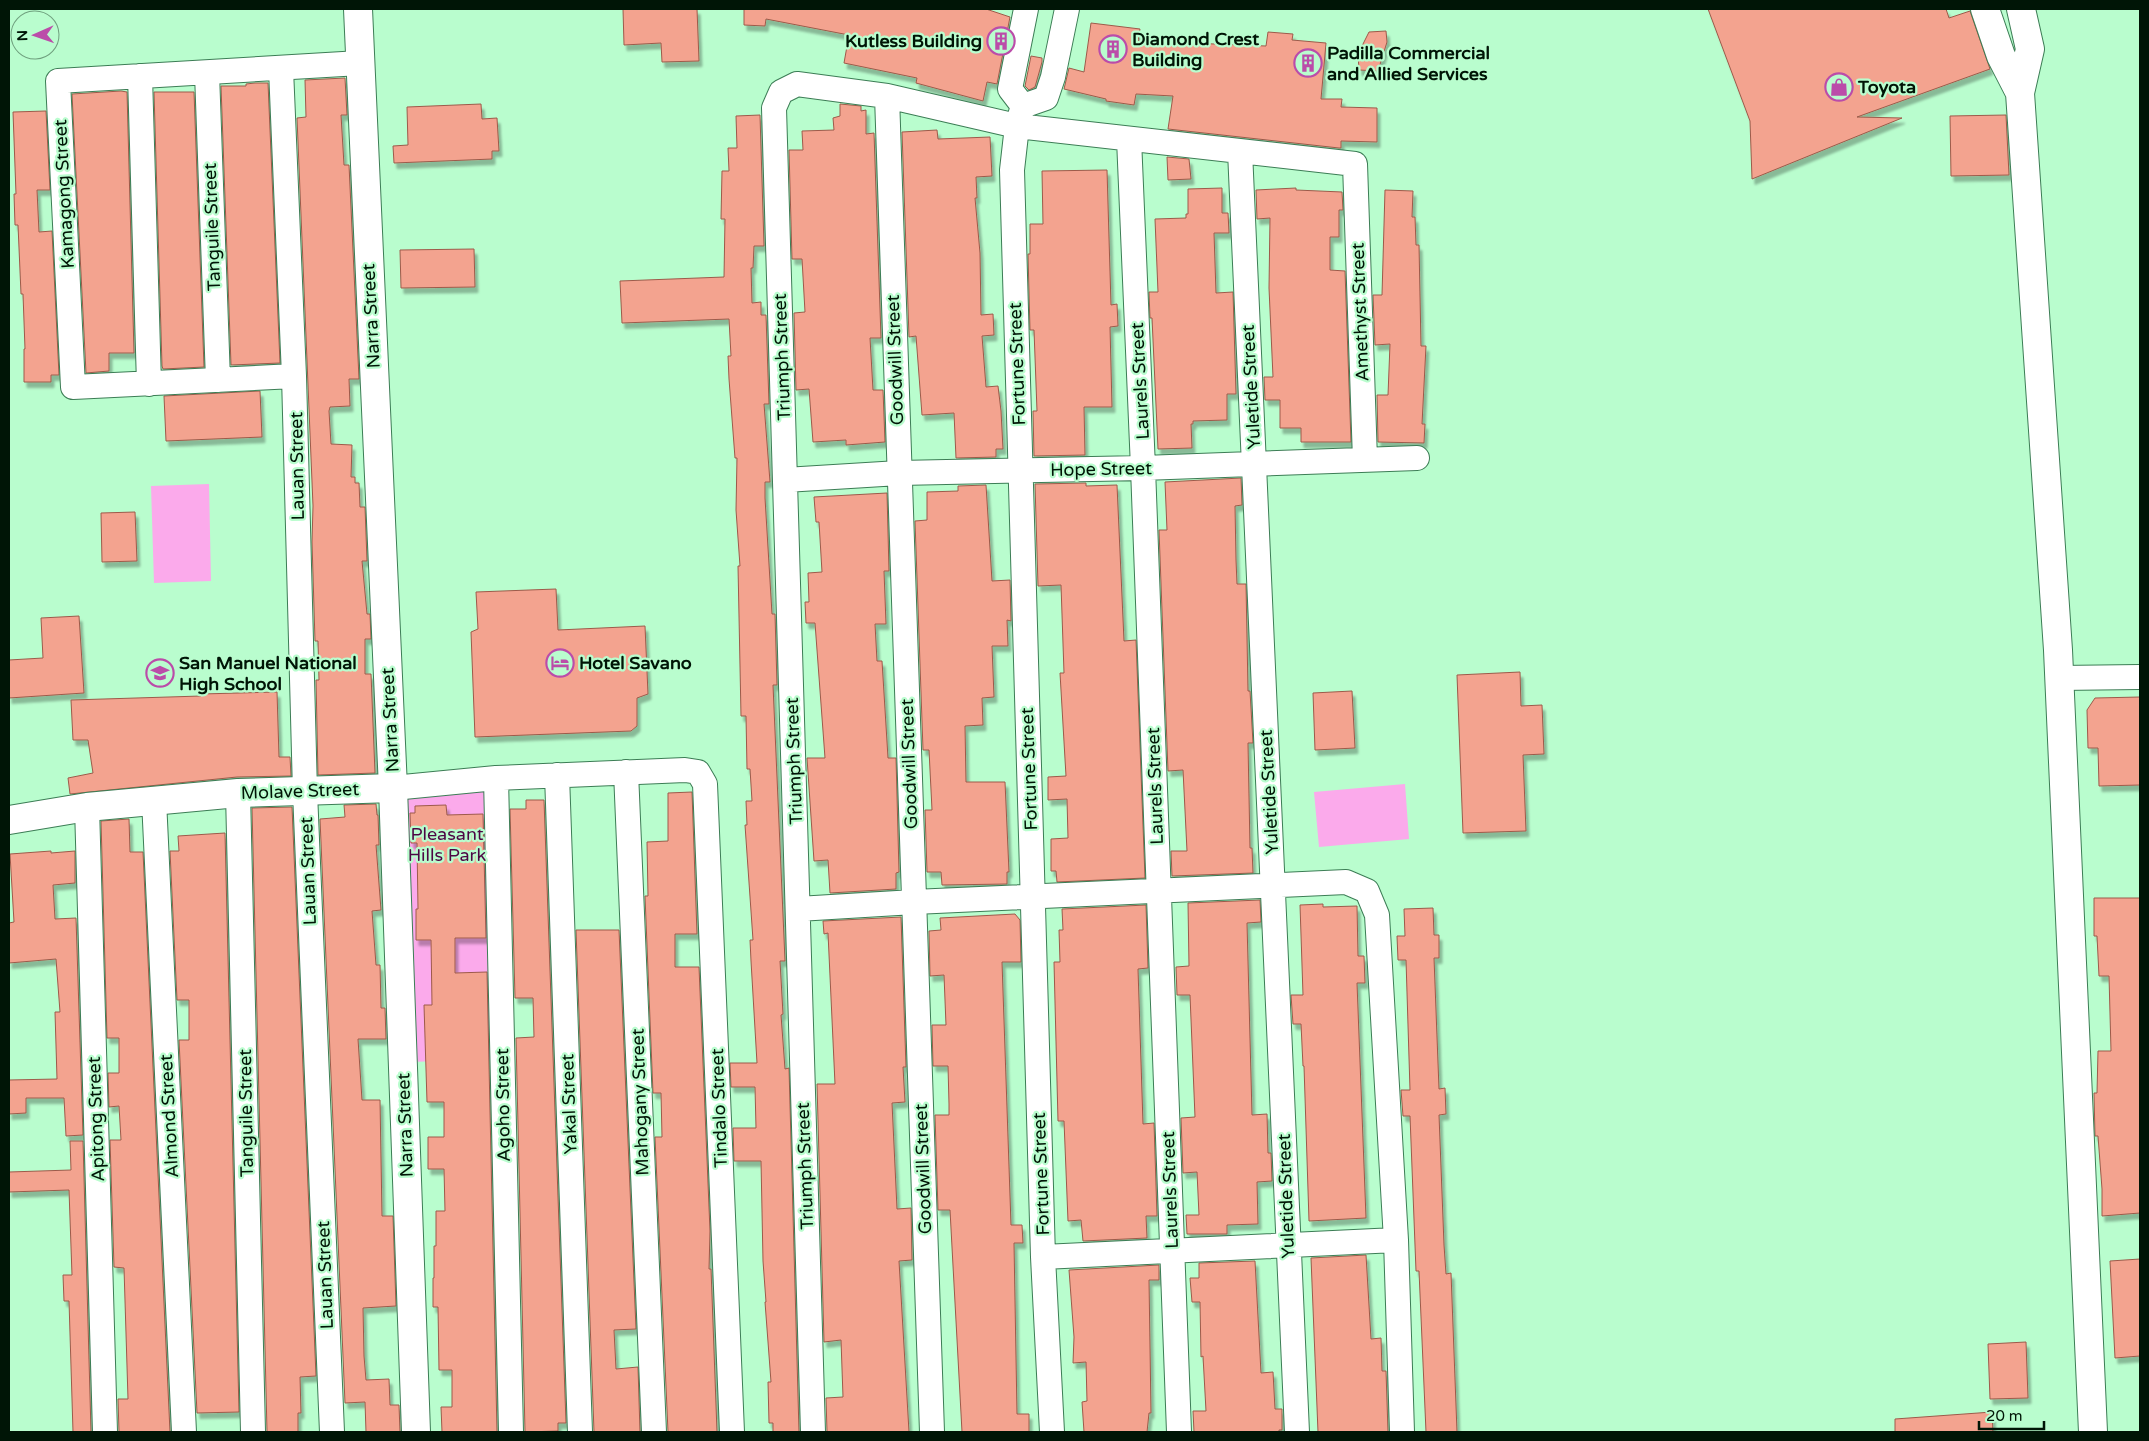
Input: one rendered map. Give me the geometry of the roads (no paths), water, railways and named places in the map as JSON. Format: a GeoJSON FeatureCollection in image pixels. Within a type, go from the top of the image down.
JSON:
{"type":"FeatureCollection","features":[{"type":"Feature","properties":{"kind":"street","name":"Narra Street"},"geometry":{"type":"LineString","coordinates":[[358,9],[393,788],[416,1432]]}},
{"type":"Feature","properties":{"kind":"street"},"geometry":{"type":"LineString","coordinates":[[1020,116],[1010,89],[1026,9]]}},
{"type":"Feature","properties":{"kind":"street"},"geometry":{"type":"LineString","coordinates":[[1020,116],[1046,98],[1053,77],[1067,9]]}},
{"type":"Feature","properties":{"kind":"street"},"geometry":{"type":"LineString","coordinates":[[1985,9],[2001,56],[2020,93]]}},
{"type":"Feature","properties":{"kind":"street"},"geometry":{"type":"LineString","coordinates":[[2021,9],[2030,49],[2020,93],[2059,678],[2092,1432]]}},
{"type":"Feature","properties":{"kind":"street","name":"Kamagong Street"},"geometry":{"type":"LineString","coordinates":[[294,376],[73,387],[58,81],[360,63]]}},
{"type":"Feature","properties":{"kind":"street","name":"Lauan Street"},"geometry":{"type":"LineString","coordinates":[[282,69],[294,376],[305,792],[332,1432]]}},
{"type":"Feature","properties":{"kind":"street","name":"Tanguile Street"},"geometry":{"type":"LineString","coordinates":[[207,73],[218,380]]}},
{"type":"Feature","properties":{"kind":"street"},"geometry":{"type":"LineString","coordinates":[[140,76],[149,384]]}},
{"type":"Feature","properties":{"kind":"street","name":"Triumph Street"},"geometry":{"type":"LineString","coordinates":[[813,1432],[774,108],[781,92],[797,84],[887,96]]}},
{"type":"Feature","properties":{"kind":"street"},"geometry":{"type":"LineString","coordinates":[[887,96],[1020,116],[1129,139],[1240,151]]}},
{"type":"Feature","properties":{"kind":"street","name":"Goodwill Street"},"geometry":{"type":"LineString","coordinates":[[887,96],[932,1432]]}},
{"type":"Feature","properties":{"kind":"street","name":"Fortune Street"},"geometry":{"type":"LineString","coordinates":[[1020,116],[1012,170],[1043,1257],[1052,1432]]}},
{"type":"Feature","properties":{"kind":"street","name":"Laurels Street"},"geometry":{"type":"LineString","coordinates":[[1129,139],[1179,1432]]}},
{"type":"Feature","properties":{"kind":"street","name":"Amethyst Street"},"geometry":{"type":"LineString","coordinates":[[1240,151],[1354,164],[1365,460]]}},
{"type":"Feature","properties":{"kind":"street","name":"Yuletide Street"},"geometry":{"type":"LineString","coordinates":[[1240,151],[1297,1432]]}},
{"type":"Feature","properties":{"kind":"street","name":"Hope Street"},"geometry":{"type":"LineString","coordinates":[[786,480],[899,473],[1143,468],[1417,458]]}},
{"type":"Feature","properties":{"kind":"street"},"geometry":{"type":"LineString","coordinates":[[2059,678],[2140,677]]}},
{"type":"Feature","properties":{"kind":"street","name":"Molave Street"},"geometry":{"type":"LineString","coordinates":[[9,820],[87,807],[154,800],[238,793],[393,788],[496,778],[685,770],[698,772],[705,784]]}},
{"type":"Feature","properties":{"kind":"street","name":"Mahogany Street"},"geometry":{"type":"LineString","coordinates":[[626,772],[654,1432]]}},
{"type":"Feature","properties":{"kind":"street","name":"Yakal Street"},"geometry":{"type":"LineString","coordinates":[[558,775],[580,1432]]}},
{"type":"Feature","properties":{"kind":"street","name":"Agoho Street"},"geometry":{"type":"LineString","coordinates":[[496,778],[511,1432]]}},
{"type":"Feature","properties":{"kind":"street","name":"Tindalo Street"},"geometry":{"type":"LineString","coordinates":[[705,784],[732,1432]]}},
{"type":"Feature","properties":{"kind":"street","name":"Tanguile Street"},"geometry":{"type":"LineString","coordinates":[[238,793],[253,1432]]}},
{"type":"Feature","properties":{"kind":"street","name":"Almond Street"},"geometry":{"type":"LineString","coordinates":[[154,800],[184,1432]]}},
{"type":"Feature","properties":{"kind":"street","name":"Apitong Street"},"geometry":{"type":"LineString","coordinates":[[87,807],[105,1432]]}},
{"type":"Feature","properties":{"kind":"street"},"geometry":{"type":"LineString","coordinates":[[798,909],[1346,882],[1366,891],[1378,915],[1396,1240],[1402,1432]]}},
{"type":"Feature","properties":{"kind":"street"},"geometry":{"type":"LineString","coordinates":[[1043,1257],[1172,1249],[1396,1240]]}},
{"type":"Feature","properties":{"kind":"place","name":"Kutless Building"},"geometry":{"type":"Point","coordinates":[1001,41]}},
{"type":"Feature","properties":{"kind":"place","name":"Diamond Crest Building"},"geometry":{"type":"Point","coordinates":[1113,49]}},
{"type":"Feature","properties":{"kind":"place","name":"Padilla Commercial and Allied Services"},"geometry":{"type":"Point","coordinates":[1308,63]}},
{"type":"Feature","properties":{"kind":"place","name":"Toyota"},"geometry":{"type":"Point","coordinates":[1839,87]}},
{"type":"Feature","properties":{"kind":"place","name":"Hotel Savano"},"geometry":{"type":"Point","coordinates":[560,663]}},
{"type":"Feature","properties":{"kind":"place","name":"San Manuel National High School"},"geometry":{"type":"Point","coordinates":[160,673]}},
{"type":"Feature","properties":{"kind":"park label","name":"Pleasant Hills Park"},"geometry":{"type":"Point","coordinates":[447,844]}}]}
